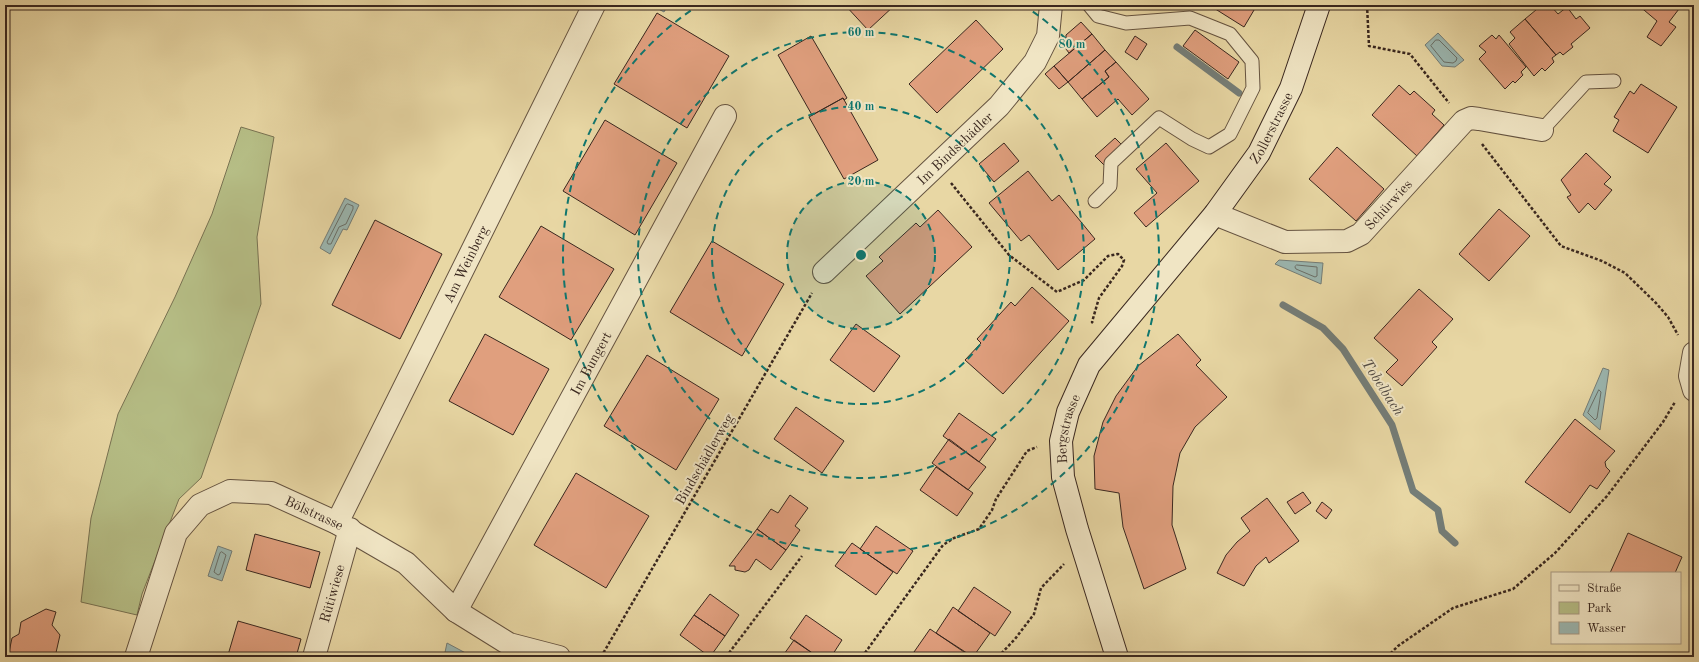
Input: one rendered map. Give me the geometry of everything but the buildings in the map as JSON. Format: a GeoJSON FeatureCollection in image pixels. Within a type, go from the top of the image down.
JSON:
{"type":"FeatureCollection","features":[{"type":"Feature","properties":{"kind":"street","name":"Am Weinberg"},"geometry":{"type":"LineString","coordinates":[[344,526],[594,5]]}},
{"type":"Feature","properties":{"kind":"street","name":"Im Bindschädler"},"geometry":{"type":"LineString","coordinates":[[824,272],[999,106],[1036,62],[1048,36],[1051,5]]}},
{"type":"Feature","properties":{"kind":"street","name":"Zollerstrasse"},"geometry":{"type":"LineString","coordinates":[[1196,236],[1215,214],[1259,153],[1277,120],[1291,88],[1319,5]]}},
{"type":"Feature","properties":{"kind":"street","name":"Im Bungert"},"geometry":{"type":"LineString","coordinates":[[456,611],[725,116]]}},
{"type":"Feature","properties":{"kind":"street","name":"Schürwies"},"geometry":{"type":"LineString","coordinates":[[1215,214],[1286,242],[1347,241],[1361,234],[1464,121],[1470,118],[1479,119],[1542,130]]}},
{"type":"Feature","properties":{"kind":"street","name":"Bergstrasse"},"geometry":{"type":"LineString","coordinates":[[1117,657],[1082,545],[1063,477],[1061,441],[1068,412],[1088,365],[1196,236]]}},
{"type":"Feature","properties":{"kind":"street"},"geometry":{"type":"LineString","coordinates":[[1693,388],[1690,376],[1694,353]]}},
{"type":"Feature","properties":{"kind":"street","name":"Bölstrasse"},"geometry":{"type":"LineString","coordinates":[[136,657],[176,533],[200,505],[230,491],[270,494],[344,526],[406,563],[456,611],[509,644],[560,657]]}},
{"type":"Feature","properties":{"kind":"street","name":"Rütiwiese"},"geometry":{"type":"LineString","coordinates":[[314,657],[344,526]]}},
{"type":"Feature","properties":{"kind":"lane"},"geometry":{"type":"LineString","coordinates":[[1089,5],[1098,16],[1126,23],[1190,18],[1230,34],[1252,61],[1252,88],[1230,134],[1209,148],[1159,118],[1111,163],[1110,186],[1095,201]]}},
{"type":"Feature","properties":{"kind":"lane"},"geometry":{"type":"LineString","coordinates":[[1542,130],[1586,82],[1614,81]]}},
{"type":"Feature","properties":{"kind":"path"},"geometry":{"type":"LineString","coordinates":[[937,166],[1009,255],[1057,292],[1084,280],[1108,256],[1118,254],[1124,260],[1122,266],[1099,298],[1092,322],[1111,339]]}},
{"type":"Feature","properties":{"kind":"path"},"geometry":{"type":"LineString","coordinates":[[1602,261],[1625,273],[1656,303],[1668,317],[1678,336]]}},
{"type":"Feature","properties":{"kind":"path","name":"Bindschädlerweg"},"geometry":{"type":"LineString","coordinates":[[601,657],[824,272]]}},
{"type":"Feature","properties":{"kind":"path"},"geometry":{"type":"LineString","coordinates":[[1387,657],[1398,646],[1453,608],[1513,589],[1555,553],[1607,496],[1663,422],[1676,401],[1693,388]]}},
{"type":"Feature","properties":{"kind":"path"},"geometry":{"type":"LineString","coordinates":[[862,657],[943,545],[954,538],[979,529],[1027,451],[1041,446]]}},
{"type":"Feature","properties":{"kind":"path"},"geometry":{"type":"LineString","coordinates":[[998,657],[1015,639],[1034,614],[1041,588],[1082,545]]}},
{"type":"Feature","properties":{"kind":"path"},"geometry":{"type":"LineString","coordinates":[[726,657],[802,556]]}},
{"type":"Feature","properties":{"kind":"green space"},"geometry":{"type":"Polygon","coordinates":[[[241,127],[274,137],[257,237],[261,304],[201,478],[179,499],[142,594],[137,615],[81,602],[91,518],[118,414],[175,297],[212,214],[241,127]]]}},
{"type":"Feature","properties":{"kind":"water"},"geometry":{"type":"Polygon","coordinates":[[[651,5],[668,5],[664,12],[651,5]]]}},
{"type":"Feature","properties":{"kind":"water"},"geometry":{"type":"Polygon","coordinates":[[[1438,33],[1464,60],[1455,67],[1442,66],[1425,45],[1438,33]]]}},
{"type":"Feature","properties":{"kind":"water"},"geometry":{"type":"Polygon","coordinates":[[[345,198],[359,205],[347,230],[343,229],[330,254],[320,248],[345,198]]]}},
{"type":"Feature","properties":{"kind":"water"},"geometry":{"type":"Polygon","coordinates":[[[1279,260],[1323,263],[1321,284],[1275,264],[1279,260]]]}},
{"type":"Feature","properties":{"kind":"water"},"geometry":{"type":"Polygon","coordinates":[[[1603,368],[1609,370],[1600,430],[1583,415],[1603,368]]]}},
{"type":"Feature","properties":{"kind":"water"},"geometry":{"type":"Polygon","coordinates":[[[218,546],[232,551],[222,581],[208,576],[218,546]]]}},
{"type":"Feature","properties":{"kind":"water"},"geometry":{"type":"Polygon","coordinates":[[[447,643],[473,657],[444,657],[447,643]]]}},
{"type":"Feature","properties":{"kind":"waterway","name":"Tobelbach"},"geometry":{"type":"LineString","coordinates":[[1177,47],[1239,93]]}},
{"type":"Feature","properties":{"kind":"waterway","name":"Tobelbach"},"geometry":{"type":"LineString","coordinates":[[1283,305],[1323,328],[1343,349],[1392,425],[1413,491],[1438,510],[1442,531],[1455,543]]}}]}
